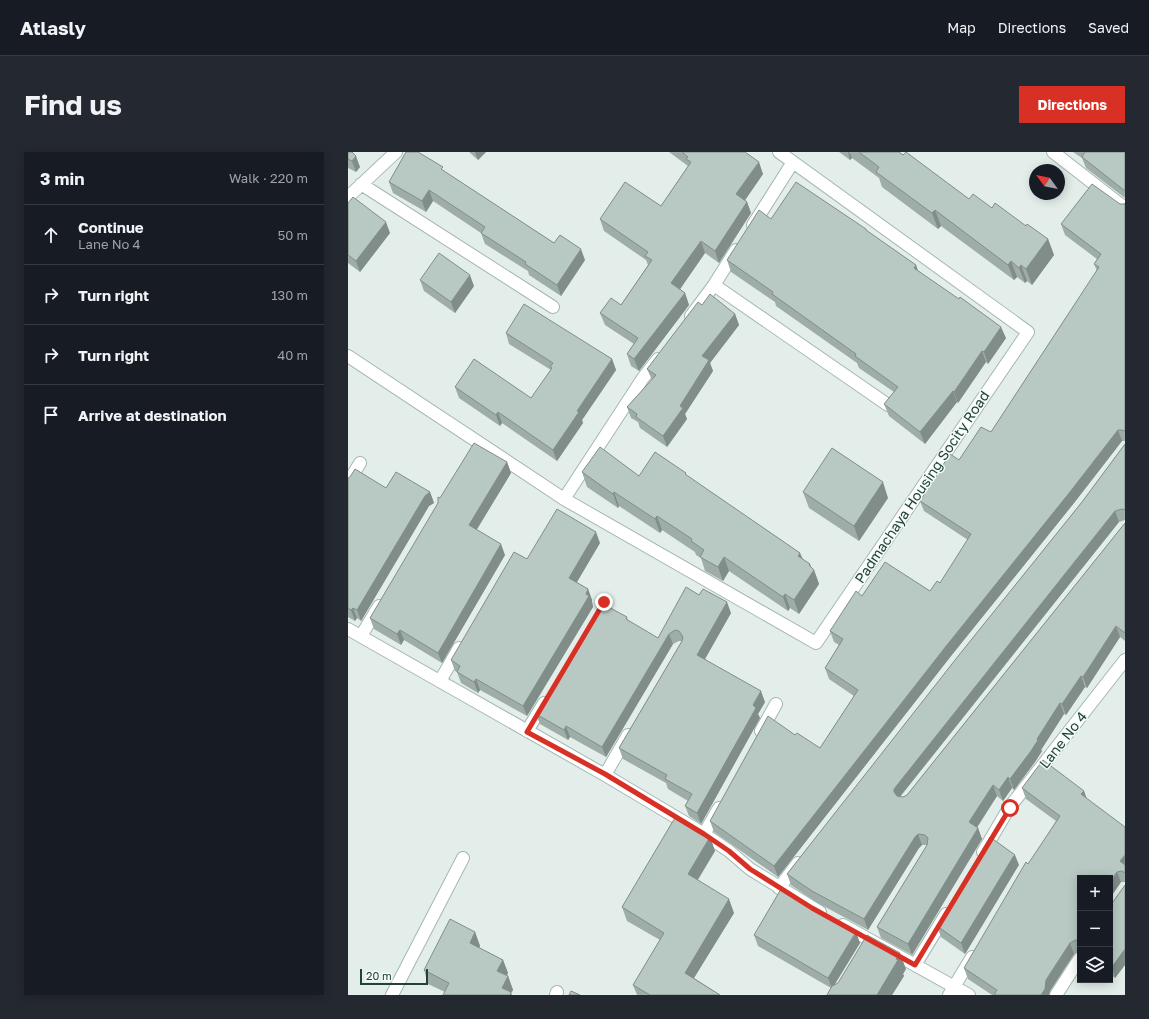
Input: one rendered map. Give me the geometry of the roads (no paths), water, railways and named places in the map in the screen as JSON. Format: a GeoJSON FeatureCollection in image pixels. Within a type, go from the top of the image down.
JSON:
{"type":"FeatureCollection","features":[{"type":"Feature","properties":{"kind":"street"},"geometry":{"type":"LineString","coordinates":[[348,197],[396,152]]}},
{"type":"Feature","properties":{"kind":"street","name":"Padmachaya Housing Socity Road"},"geometry":{"type":"LineString","coordinates":[[348,356],[564,499],[816,643],[1028,332],[779,152]]}},
{"type":"Feature","properties":{"kind":"street"},"geometry":{"type":"LineString","coordinates":[[1052,152],[1125,208]]}},
{"type":"Feature","properties":{"kind":"street"},"geometry":{"type":"LineString","coordinates":[[686,322],[714,285],[794,162]]}},
{"type":"Feature","properties":{"kind":"street"},"geometry":{"type":"LineString","coordinates":[[361,184],[553,307]]}},
{"type":"Feature","properties":{"kind":"street"},"geometry":{"type":"LineString","coordinates":[[714,285],[888,405]]}},
{"type":"Feature","properties":{"kind":"street"},"geometry":{"type":"LineString","coordinates":[[564,499],[643,378],[667,347]]}},
{"type":"Feature","properties":{"kind":"street"},"geometry":{"type":"LineString","coordinates":[[348,483],[360,463]]}},
{"type":"Feature","properties":{"kind":"street"},"geometry":{"type":"LineString","coordinates":[[361,636],[384,596]]}},
{"type":"Feature","properties":{"kind":"street"},"geometry":{"type":"LineString","coordinates":[[348,629],[527,732],[605,774],[704,834],[729,851],[750,869],[779,888],[812,908],[873,937],[952,991],[970,995]]}},
{"type":"Feature","properties":{"kind":"street"},"geometry":{"type":"LineString","coordinates":[[440,681],[463,641]]}},
{"type":"Feature","properties":{"kind":"street","name":"Lane No 4"},"geometry":{"type":"LineString","coordinates":[[977,863],[1010,808],[1125,660]]}},
{"type":"Feature","properties":{"kind":"street"},"geometry":{"type":"LineString","coordinates":[[527,732],[552,691]]}},
{"type":"Feature","properties":{"kind":"street"},"geometry":{"type":"LineString","coordinates":[[757,738],[776,704]]}},
{"type":"Feature","properties":{"kind":"street"},"geometry":{"type":"LineString","coordinates":[[605,774],[632,728]]}},
{"type":"Feature","properties":{"kind":"street"},"geometry":{"type":"LineString","coordinates":[[704,834],[723,800]]}},
{"type":"Feature","properties":{"kind":"street"},"geometry":{"type":"LineString","coordinates":[[779,888],[803,857]]}},
{"type":"Feature","properties":{"kind":"street"},"geometry":{"type":"LineString","coordinates":[[392,995],[463,858]]}},
{"type":"Feature","properties":{"kind":"street"},"geometry":{"type":"LineString","coordinates":[[915,965],[952,904]]}},
{"type":"Feature","properties":{"kind":"street"},"geometry":{"type":"LineString","coordinates":[[864,953],[873,937]]}},
{"type":"Feature","properties":{"kind":"street"},"geometry":{"type":"LineString","coordinates":[[952,991],[979,946]]}},
{"type":"Feature","properties":{"kind":"street"},"geometry":{"type":"LineString","coordinates":[[1056,995],[1077,963]]}}]}
